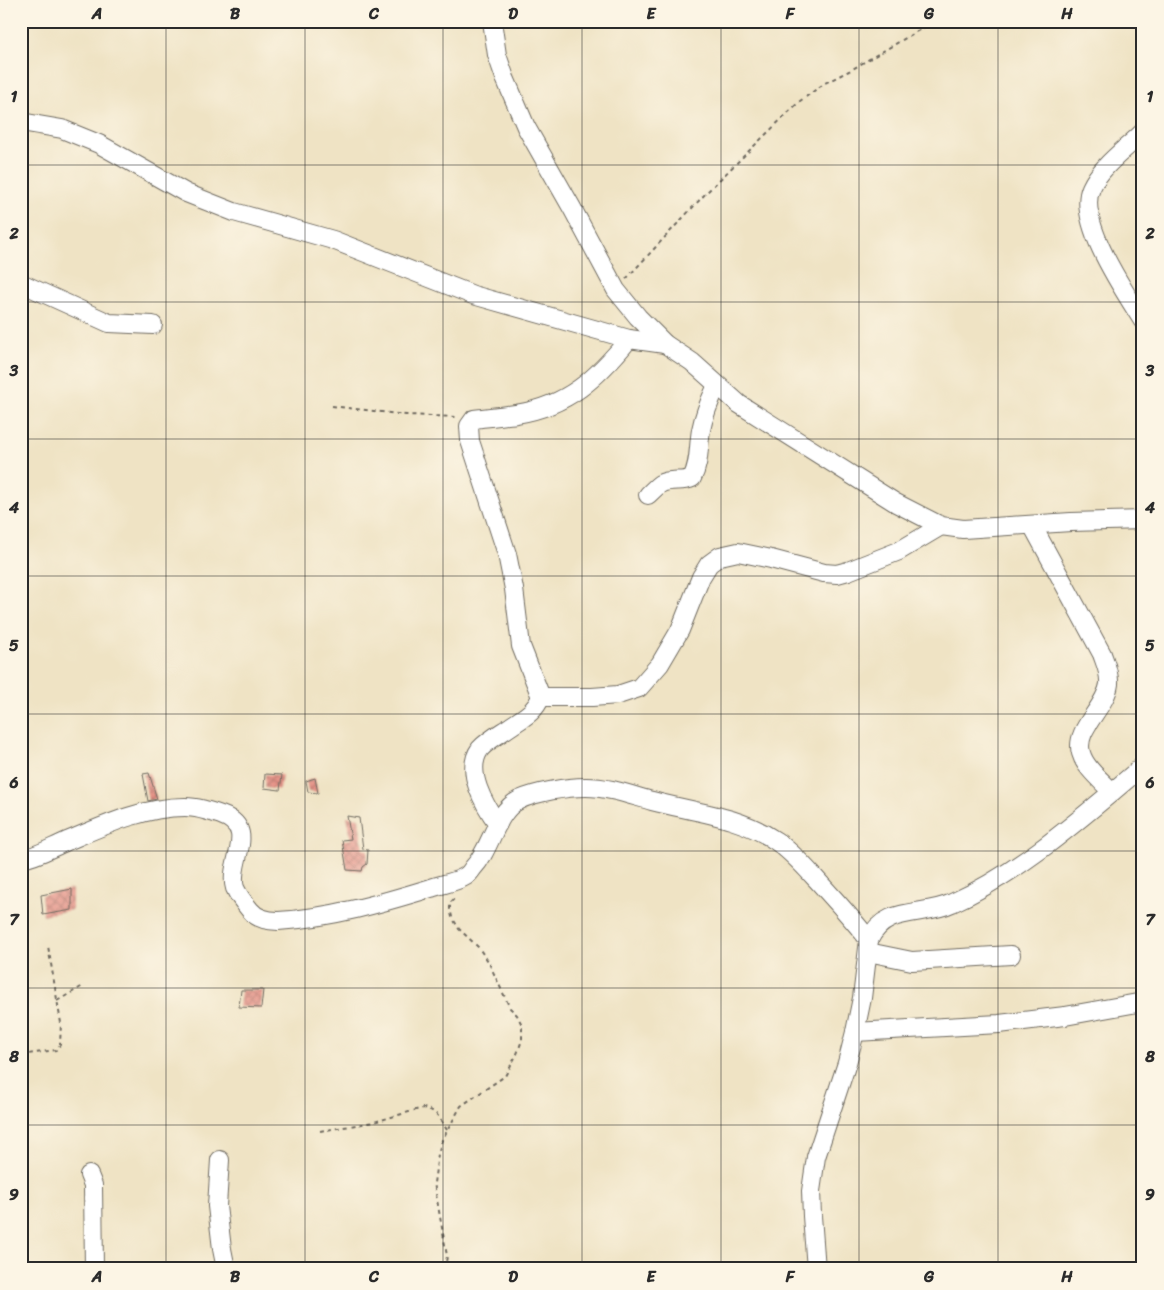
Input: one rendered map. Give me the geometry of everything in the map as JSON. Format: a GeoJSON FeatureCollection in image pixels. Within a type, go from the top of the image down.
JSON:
{"type":"FeatureCollection","features":[{"type":"Feature","properties":{"kind":"street"},"geometry":{"type":"LineString","coordinates":[[492,21],[497,55],[526,127],[616,290],[638,317],[665,344],[692,362],[739,404],[896,503],[941,526],[963,529],[1071,522],[1143,520]]}},
{"type":"Feature","properties":{"kind":"street"},"geometry":{"type":"LineString","coordinates":[[21,122],[62,129],[99,144],[186,193],[234,212],[333,240],[473,295],[629,339],[665,344]]}},
{"type":"Feature","properties":{"kind":"street"},"geometry":{"type":"LineString","coordinates":[[1143,132],[1101,173],[1090,190],[1088,208],[1093,231],[1143,321]]}},
{"type":"Feature","properties":{"kind":"street"},"geometry":{"type":"LineString","coordinates":[[21,283],[109,323],[153,325]]}},
{"type":"Feature","properties":{"kind":"street"},"geometry":{"type":"LineString","coordinates":[[498,824],[481,797],[476,781],[474,764],[479,751],[487,743],[530,714],[538,706],[541,697],[521,646],[514,589],[507,554],[470,441],[469,426],[474,419],[516,414],[546,407],[577,392],[606,366],[629,339]]}},
{"type":"Feature","properties":{"kind":"street"},"geometry":{"type":"LineString","coordinates":[[648,495],[660,484],[685,481],[692,478],[698,461],[700,432],[704,415],[717,385]]}},
{"type":"Feature","properties":{"kind":"street"},"geometry":{"type":"LineString","coordinates":[[1032,525],[1102,654],[1108,670],[1109,683],[1104,699],[1080,737],[1080,746],[1081,755],[1088,766],[1112,792]]}},
{"type":"Feature","properties":{"kind":"street"},"geometry":{"type":"LineString","coordinates":[[541,697],[592,698],[618,695],[639,688],[660,664],[680,630],[708,564],[720,556],[738,552],[824,573],[837,574],[899,551],[941,526]]}},
{"type":"Feature","properties":{"kind":"street"},"geometry":{"type":"LineString","coordinates":[[816,1269],[811,1191],[816,1158],[847,1063],[855,1032],[862,998],[868,946],[873,932],[896,915],[942,908],[1002,876],[1039,850],[1143,766]]}},
{"type":"Feature","properties":{"kind":"street"},"geometry":{"type":"LineString","coordinates":[[21,859],[103,825],[128,817],[159,810],[186,807],[208,810],[232,819],[239,829],[240,841],[235,879],[236,889],[253,914],[269,921],[280,921],[366,906],[465,876],[476,866],[486,851],[505,810],[519,800],[558,790],[585,787],[616,790],[747,824],[777,841],[804,866],[853,919],[868,946],[912,961],[1011,954]]}},
{"type":"Feature","properties":{"kind":"street"},"geometry":{"type":"LineString","coordinates":[[855,1032],[999,1024],[1065,1016],[1143,1002]]}},
{"type":"Feature","properties":{"kind":"street"},"geometry":{"type":"LineString","coordinates":[[220,1160],[217,1206],[226,1269]]}},
{"type":"Feature","properties":{"kind":"street"},"geometry":{"type":"LineString","coordinates":[[89,1176],[93,1185],[94,1269]]}},
{"type":"Feature","properties":{"kind":"path"},"geometry":{"type":"LineString","coordinates":[[616,290],[707,192],[800,101],[825,83],[937,21]]}},
{"type":"Feature","properties":{"kind":"path"},"geometry":{"type":"LineString","coordinates":[[332,406],[406,415],[446,415],[474,419]]}},
{"type":"Feature","properties":{"kind":"path"},"geometry":{"type":"LineString","coordinates":[[444,1269],[447,1256],[434,1183],[438,1154],[447,1131],[461,1106],[504,1076],[518,1054],[522,1040],[522,1025],[517,1015],[510,1008],[488,960],[478,947],[459,929],[452,917],[450,903],[455,898]]}},
{"type":"Feature","properties":{"kind":"path"},"geometry":{"type":"LineString","coordinates":[[21,1055],[56,1050],[60,1045],[61,1023],[48,946]]}},
{"type":"Feature","properties":{"kind":"path"},"geometry":{"type":"LineString","coordinates":[[58,1001],[83,986]]}},
{"type":"Feature","properties":{"kind":"path"},"geometry":{"type":"LineString","coordinates":[[320,1131],[374,1122],[424,1108],[436,1112],[447,1131]]}},
{"type":"Feature","properties":{"kind":"building"},"geometry":{"type":"Polygon","coordinates":[[[149,773],[157,799],[148,801],[143,774],[149,773]]]}},
{"type":"Feature","properties":{"kind":"building"},"geometry":{"type":"Polygon","coordinates":[[[265,774],[282,775],[280,790],[264,788],[265,774]]]}},
{"type":"Feature","properties":{"kind":"building"},"geometry":{"type":"Polygon","coordinates":[[[315,778],[318,793],[308,792],[306,781],[315,778]]]}},
{"type":"Feature","properties":{"kind":"building"},"geometry":{"type":"Polygon","coordinates":[[[347,816],[359,818],[363,849],[368,850],[367,864],[363,867],[362,871],[347,870],[342,840],[351,839],[347,816]]]}},
{"type":"Feature","properties":{"kind":"building"},"geometry":{"type":"Polygon","coordinates":[[[72,889],[72,910],[43,915],[41,895],[72,889]]]}},
{"type":"Feature","properties":{"kind":"building"},"geometry":{"type":"Polygon","coordinates":[[[241,990],[263,990],[261,1008],[239,1007],[241,990]]]}}]}
